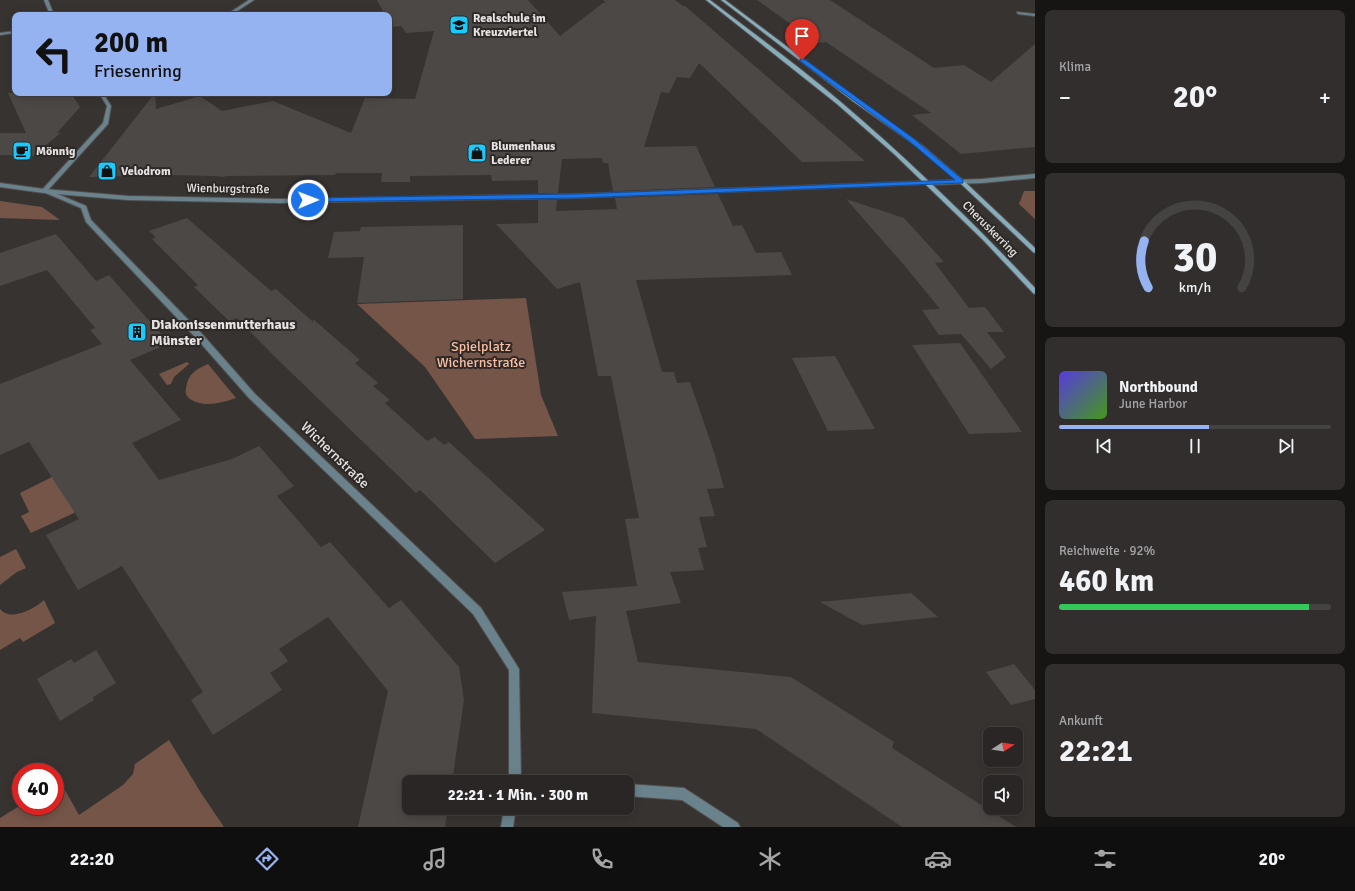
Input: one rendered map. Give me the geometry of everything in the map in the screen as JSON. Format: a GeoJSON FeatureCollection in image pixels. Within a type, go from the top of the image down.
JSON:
{"type":"FeatureCollection","features":[{"type":"Feature","properties":{"kind":"main road","name":"Cheruskerring"},"geometry":{"type":"LineString","coordinates":[[708,0],[839,104],[927,183],[985,239],[1035,292]]}},
{"type":"Feature","properties":{"kind":"main road","name":"Cheruskerring"},"geometry":{"type":"LineString","coordinates":[[723,0],[856,101],[921,147],[961,181],[1035,251]]}},
{"type":"Feature","properties":{"kind":"street"},"geometry":{"type":"LineString","coordinates":[[46,0],[51,12]]}},
{"type":"Feature","properties":{"kind":"street"},"geometry":{"type":"LineString","coordinates":[[233,12],[252,0]]}},
{"type":"Feature","properties":{"kind":"street"},"geometry":{"type":"LineString","coordinates":[[1018,13],[1035,15]]}},
{"type":"Feature","properties":{"kind":"street"},"geometry":{"type":"LineString","coordinates":[[0,34],[12,32]]}},
{"type":"Feature","properties":{"kind":"street"},"geometry":{"type":"LineString","coordinates":[[0,185],[44,191],[106,123],[109,106],[102,96]]}},
{"type":"Feature","properties":{"kind":"street","name":"Wienburgstraße"},"geometry":{"type":"LineString","coordinates":[[44,191],[128,198],[279,201],[577,196],[927,183],[1035,176]]}},
{"type":"Feature","properties":{"kind":"street","name":"Wichernstraße"},"geometry":{"type":"LineString","coordinates":[[44,191],[84,207],[88,221],[200,337],[252,396],[477,611],[514,668],[515,775]]}},
{"type":"Feature","properties":{"kind":"street"},"geometry":{"type":"LineString","coordinates":[[634,790],[684,794],[734,827]]}},
{"type":"Feature","properties":{"kind":"street"},"geometry":{"type":"LineString","coordinates":[[507,827],[509,815]]}},
{"type":"Feature","properties":{"kind":"green space"},"geometry":{"type":"Polygon","coordinates":[[[1024,191],[1035,191],[1035,219],[1019,204],[1024,191]]]}},
{"type":"Feature","properties":{"kind":"green space"},"geometry":{"type":"Polygon","coordinates":[[[0,201],[42,207],[60,220],[0,218],[0,201]]]}},
{"type":"Feature","properties":{"kind":"green space","name":"Spielplatz Wichernstraße"},"geometry":{"type":"Polygon","coordinates":[[[526,298],[541,395],[558,436],[475,439],[425,367],[357,304],[526,298]]]}},
{"type":"Feature","properties":{"kind":"green space"},"geometry":{"type":"Polygon","coordinates":[[[187,362],[189,364],[174,377],[171,384],[167,385],[159,374],[187,362]]]}},
{"type":"Feature","properties":{"kind":"green space"},"geometry":{"type":"Polygon","coordinates":[[[208,364],[236,398],[225,402],[207,404],[195,402],[188,397],[186,394],[186,389],[189,379],[196,370],[208,364]]]}},
{"type":"Feature","properties":{"kind":"green space"},"geometry":{"type":"Polygon","coordinates":[[[52,477],[59,488],[73,481],[76,509],[74,513],[31,533],[21,516],[29,512],[20,493],[52,477]]]}},
{"type":"Feature","properties":{"kind":"green space"},"geometry":{"type":"Polygon","coordinates":[[[16,549],[26,568],[17,572],[0,585],[0,557],[16,549]]]}},
{"type":"Feature","properties":{"kind":"green space"},"geometry":{"type":"Polygon","coordinates":[[[44,600],[55,623],[23,642],[20,638],[0,650],[0,609],[5,613],[10,614],[22,613],[44,600]]]}},
{"type":"Feature","properties":{"kind":"green space"},"geometry":{"type":"Polygon","coordinates":[[[169,740],[201,793],[224,827],[0,827],[0,818],[12,811],[12,815],[64,815],[64,788],[79,815],[123,785],[133,774],[135,764],[169,740]]]}},
{"type":"Feature","properties":{"kind":"building"},"geometry":{"type":"Polygon","coordinates":[[[377,0],[528,0],[560,36],[603,3],[606,3],[603,0],[675,0],[685,6],[865,161],[802,162],[699,63],[690,78],[677,77],[669,93],[661,92],[644,147],[696,146],[715,187],[613,191],[608,163],[603,163],[602,158],[562,159],[558,193],[538,193],[538,180],[492,181],[491,175],[410,176],[410,182],[381,182],[382,173],[223,177],[172,175],[89,177],[153,96],[155,96],[156,109],[200,96],[222,111],[273,101],[351,133],[365,98],[415,99],[434,31],[406,33],[401,26],[392,27],[392,12],[383,12],[377,0]]]}},
{"type":"Feature","properties":{"kind":"building"},"geometry":{"type":"Polygon","coordinates":[[[757,0],[830,0],[934,68],[964,65],[991,82],[1035,44],[1035,147],[961,154],[912,115],[931,113],[826,42],[817,43],[757,0]]]}},
{"type":"Feature","properties":{"kind":"building"},"geometry":{"type":"Polygon","coordinates":[[[8,93],[12,93],[12,96],[73,96],[80,107],[57,133],[61,133],[47,144],[36,156],[35,154],[33,156],[0,155],[0,133],[26,133],[8,93]]]}},
{"type":"Feature","properties":{"kind":"building"},"geometry":{"type":"Polygon","coordinates":[[[718,194],[733,226],[742,225],[756,253],[781,252],[792,275],[636,280],[662,372],[674,372],[677,383],[690,382],[714,452],[724,488],[707,489],[715,516],[699,517],[707,547],[698,548],[704,570],[670,572],[681,603],[626,611],[638,662],[791,677],[894,742],[892,748],[983,806],[983,815],[997,815],[1016,827],[902,827],[756,729],[592,713],[596,616],[569,620],[562,592],[637,586],[625,519],[639,518],[611,376],[598,376],[580,282],[557,289],[496,224],[538,223],[538,200],[557,200],[556,211],[617,209],[615,198],[718,194]]]}},
{"type":"Feature","properties":{"kind":"building"},"geometry":{"type":"Polygon","coordinates":[[[846,199],[904,218],[944,262],[935,263],[969,308],[985,307],[1004,332],[987,332],[1006,357],[991,369],[961,334],[939,335],[922,310],[940,309],[904,265],[846,199]]]}},
{"type":"Feature","properties":{"kind":"building"},"geometry":{"type":"Polygon","coordinates":[[[187,218],[271,291],[276,289],[313,322],[313,319],[360,360],[355,363],[378,383],[373,386],[390,400],[385,403],[427,441],[435,437],[444,445],[449,442],[545,530],[495,563],[420,490],[416,493],[273,355],[237,318],[229,321],[194,287],[198,285],[152,239],[156,237],[149,231],[187,218]]]}},
{"type":"Feature","properties":{"kind":"building"},"geometry":{"type":"Polygon","coordinates":[[[463,225],[463,299],[357,303],[364,257],[328,258],[334,232],[360,231],[361,227],[463,225]]]}},
{"type":"Feature","properties":{"kind":"building"},"geometry":{"type":"Polygon","coordinates":[[[56,234],[96,281],[109,275],[170,343],[130,360],[181,420],[132,443],[159,480],[232,459],[259,446],[294,486],[277,496],[321,547],[330,542],[389,608],[401,600],[459,667],[464,700],[453,775],[402,775],[402,815],[447,815],[445,827],[358,827],[388,691],[328,617],[279,649],[288,661],[270,673],[282,690],[213,735],[191,700],[203,692],[122,566],[78,590],[46,535],[79,519],[29,442],[0,455],[0,384],[102,344],[90,330],[95,328],[47,270],[0,286],[0,253],[56,234]]]}},
{"type":"Feature","properties":{"kind":"building"},"geometry":{"type":"Polygon","coordinates":[[[960,343],[1022,432],[969,434],[912,345],[960,343]]]}},
{"type":"Feature","properties":{"kind":"building"},"geometry":{"type":"Polygon","coordinates":[[[835,356],[875,429],[828,431],[792,358],[835,356]]]}},
{"type":"Feature","properties":{"kind":"building"},"geometry":{"type":"Polygon","coordinates":[[[911,593],[938,617],[862,625],[820,602],[911,593]]]}},
{"type":"Feature","properties":{"kind":"building"},"geometry":{"type":"Polygon","coordinates":[[[96,650],[116,683],[93,697],[94,700],[60,721],[37,679],[71,659],[74,663],[96,650]]]}},
{"type":"Feature","properties":{"kind":"building"},"geometry":{"type":"Polygon","coordinates":[[[1014,664],[1035,690],[1035,699],[1011,705],[986,672],[1014,664]]]}},
{"type":"Feature","properties":{"kind":"place","name":"Realschule im Kreuzviertel"},"geometry":{"type":"Point","coordinates":[459,25]}},
{"type":"Feature","properties":{"kind":"place","name":"Mönnig"},"geometry":{"type":"Point","coordinates":[22,151]}},
{"type":"Feature","properties":{"kind":"place","name":"Blumenhaus Lederer"},"geometry":{"type":"Point","coordinates":[477,153]}},
{"type":"Feature","properties":{"kind":"place","name":"Velodrom"},"geometry":{"type":"Point","coordinates":[107,171]}},
{"type":"Feature","properties":{"kind":"place","name":"Diakonissenmutterhaus Münster"},"geometry":{"type":"Point","coordinates":[137,332]}},
{"type":"Feature","properties":{"kind":"route"},"geometry":{"type":"LineString","coordinates":[[308,200],[577,196],[961,181],[902,132],[856,101],[802,60]]}}]}
